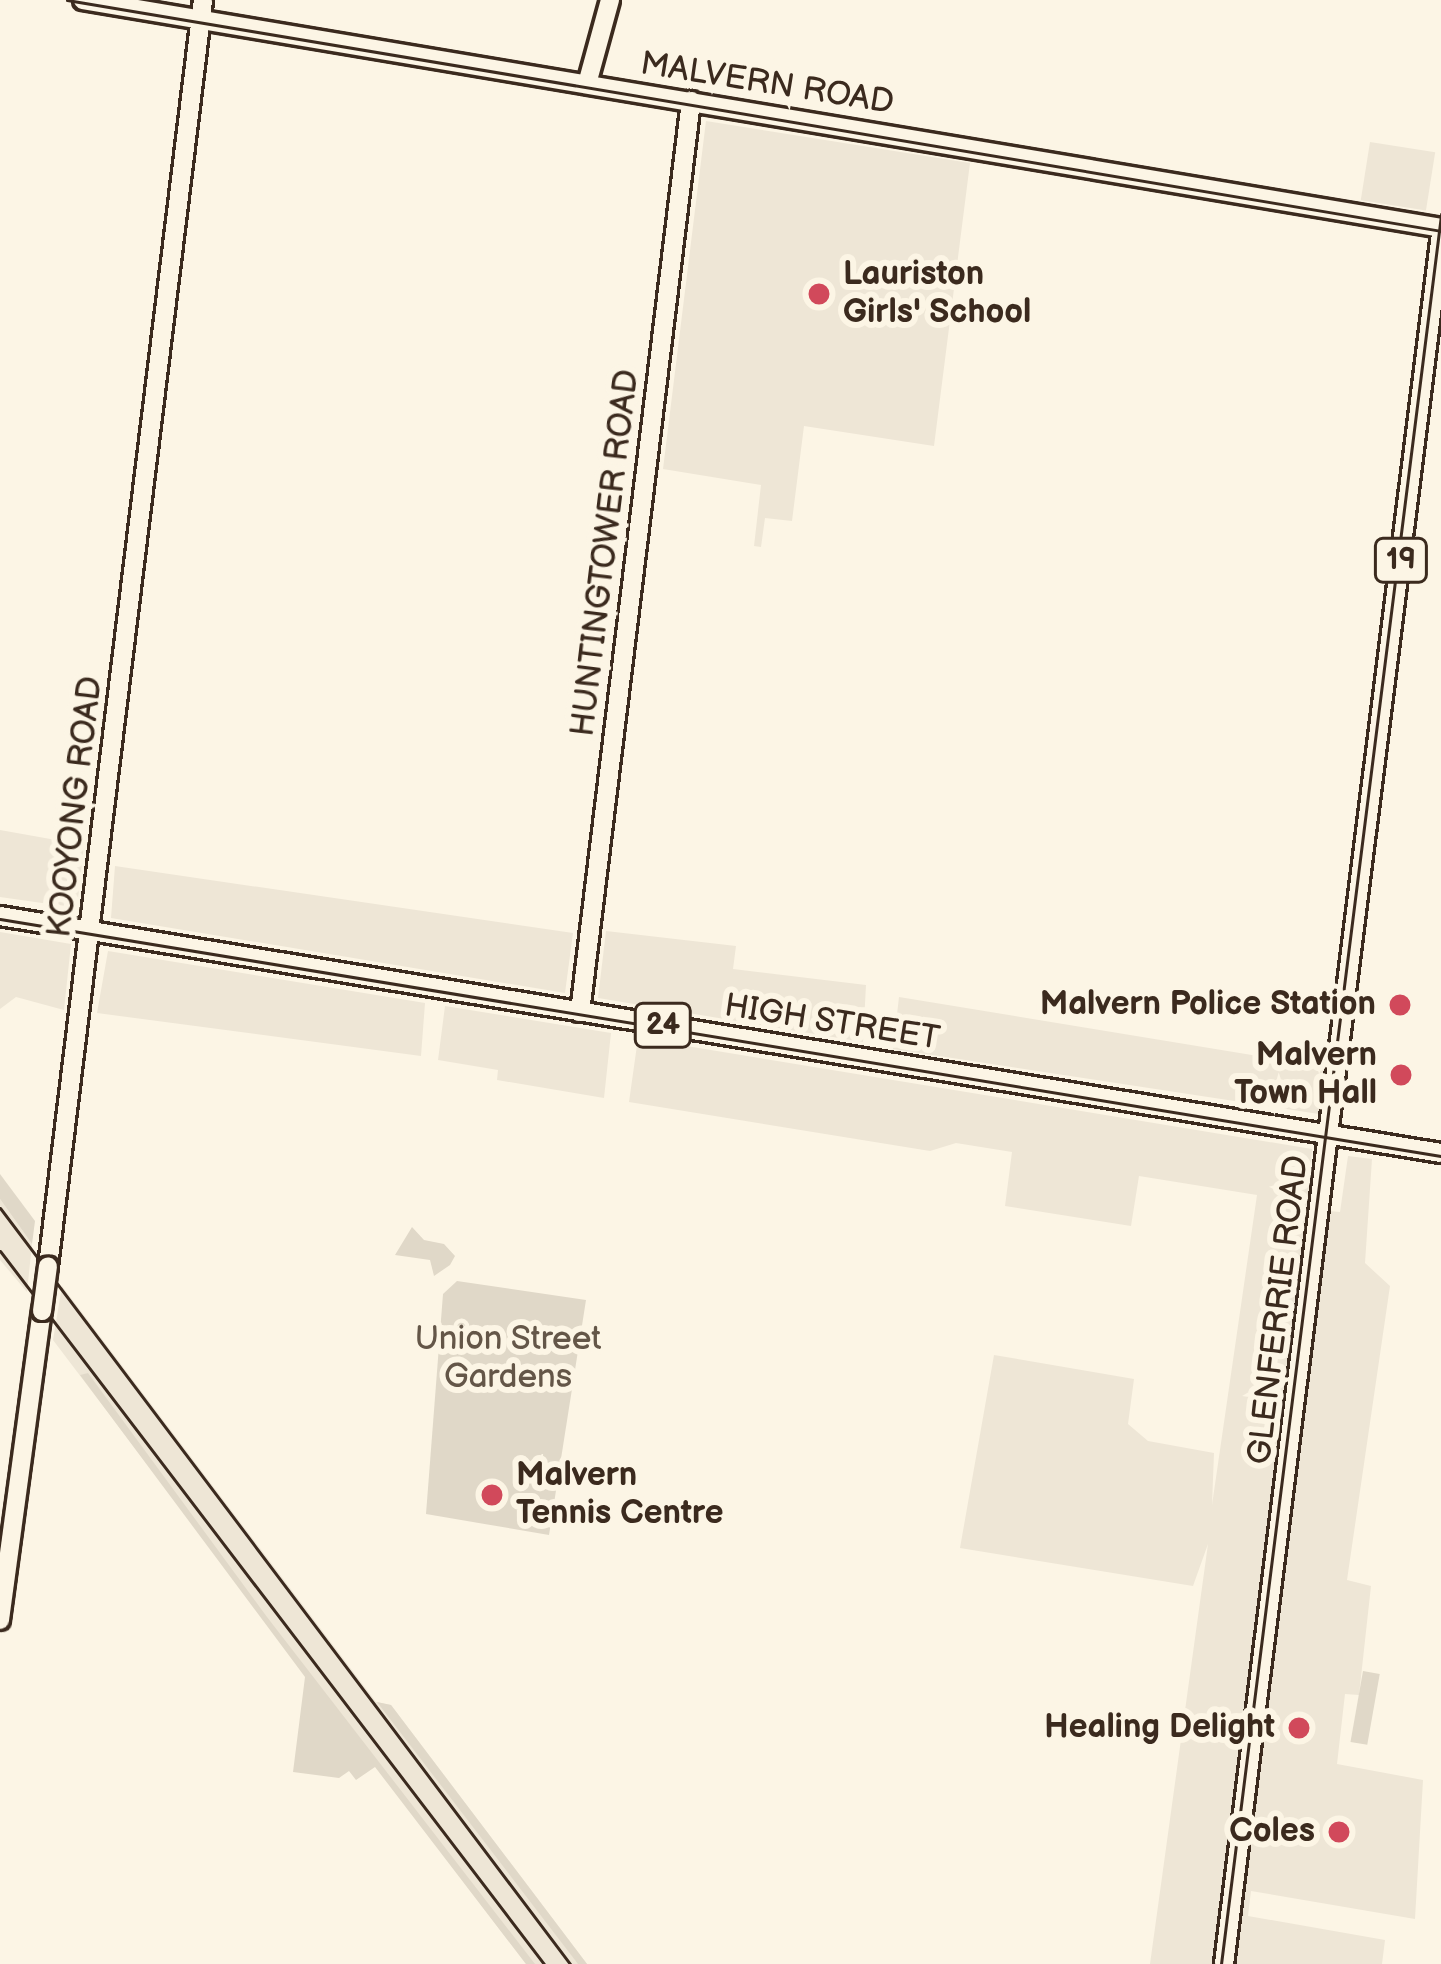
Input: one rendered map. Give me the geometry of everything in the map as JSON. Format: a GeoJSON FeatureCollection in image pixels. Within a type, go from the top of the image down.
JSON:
{"type":"FeatureCollection","features":[{"type":"Feature","properties":{"kind":"main road","name":"MALVERN ROAD"},"geometry":{"type":"LineString","coordinates":[[83,0],[202,10],[592,85],[1441,231]]}},
{"type":"Feature","properties":{"kind":"main road"},"geometry":{"type":"LineString","coordinates":[[592,85],[610,0]]}},
{"type":"Feature","properties":{"kind":"main road","name":"KOOYONG ROAD"},"geometry":{"type":"LineString","coordinates":[[0,1620],[91,932],[202,10]]}},
{"type":"Feature","properties":{"kind":"main road","name":"HUNTINGTOWER ROAD"},"geometry":{"type":"LineString","coordinates":[[580,1012],[692,101]]}},
{"type":"Feature","properties":{"kind":"main road","name":"GLENFERRIE ROAD"},"geometry":{"type":"LineString","coordinates":[[1224,1964],[1333,1135],[1441,231]]}},
{"type":"Feature","properties":{"kind":"main road","name":"HIGH STREET"},"geometry":{"type":"LineString","coordinates":[[0,916],[1441,1153]]}},
{"type":"Feature","properties":{"kind":"shaded area","name":"Lauriston Girls' School"},"geometry":{"type":"Polygon","coordinates":[[[706,121],[970,163],[934,446],[804,426],[792,521],[765,518],[761,547],[754,546],[761,485],[663,469],[706,121]]]}},
{"type":"Feature","properties":{"kind":"shaded area"},"geometry":{"type":"Polygon","coordinates":[[[1370,142],[1435,152],[1426,211],[1361,200],[1370,142]]]}},
{"type":"Feature","properties":{"kind":"shaded area"},"geometry":{"type":"Polygon","coordinates":[[[0,830],[84,845],[77,908],[0,897],[0,830]]]}},
{"type":"Feature","properties":{"kind":"shaded area"},"geometry":{"type":"Polygon","coordinates":[[[115,866],[573,933],[565,993],[111,918],[115,866]]]}},
{"type":"Feature","properties":{"kind":"shaded area"},"geometry":{"type":"Polygon","coordinates":[[[606,931],[736,946],[733,969],[866,985],[863,1042],[598,998],[606,931]]]}},
{"type":"Feature","properties":{"kind":"shaded area"},"geometry":{"type":"Polygon","coordinates":[[[0,932],[71,944],[64,1010],[16,997],[0,1009],[0,932]]]}},
{"type":"Feature","properties":{"kind":"shaded area"},"geometry":{"type":"Polygon","coordinates":[[[108,951],[425,1003],[421,1056],[97,1013],[108,951]]]}},
{"type":"Feature","properties":{"kind":"shaded area"},"geometry":{"type":"Polygon","coordinates":[[[899,997],[1264,1057],[1271,1045],[1327,1053],[1319,1114],[893,1049],[899,997]]]}},
{"type":"Feature","properties":{"kind":"shaded area"},"geometry":{"type":"Polygon","coordinates":[[[445,1006],[611,1033],[604,1098],[497,1080],[498,1070],[438,1060],[445,1006]]]}},
{"type":"Feature","properties":{"kind":"shaded area"},"geometry":{"type":"Polygon","coordinates":[[[638,1038],[1312,1149],[1307,1209],[1340,1212],[1348,1156],[1372,1159],[1365,1263],[1390,1286],[1347,1580],[1371,1586],[1359,1695],[1345,1694],[1337,1764],[1423,1780],[1415,1919],[1251,1891],[1248,1916],[1385,1940],[1382,1964],[1150,1964],[1208,1544],[1193,1586],[960,1548],[994,1355],[1134,1379],[1128,1424],[1148,1441],[1214,1453],[1212,1505],[1257,1195],[1139,1176],[1131,1226],[1005,1206],[1012,1152],[956,1143],[930,1151],[629,1102],[638,1038]]]}},
{"type":"Feature","properties":{"kind":"shaded area"},"geometry":{"type":"Polygon","coordinates":[[[0,1199],[32,1244],[27,1292],[0,1260],[0,1199]]]}},
{"type":"Feature","properties":{"kind":"shaded area"},"geometry":{"type":"Polygon","coordinates":[[[62,1286],[376,1702],[391,1705],[587,1964],[526,1964],[53,1340],[62,1286]]]}},
{"type":"Feature","properties":{"kind":"green space"},"geometry":{"type":"Polygon","coordinates":[[[0,1174],[35,1221],[32,1244],[0,1199],[0,1174]]]}},
{"type":"Feature","properties":{"kind":"green space"},"geometry":{"type":"Polygon","coordinates":[[[412,1227],[424,1240],[444,1244],[455,1256],[450,1265],[434,1276],[430,1260],[395,1255],[412,1227]]]}},
{"type":"Feature","properties":{"kind":"green space","name":"Union Street Gardens"},"geometry":{"type":"Polygon","coordinates":[[[457,1281],[586,1300],[549,1535],[426,1514],[443,1294],[457,1281]]]}},
{"type":"Feature","properties":{"kind":"green space"},"geometry":{"type":"Polygon","coordinates":[[[88,1373],[267,1617],[535,1964],[526,1964],[375,1767],[356,1780],[349,1771],[339,1778],[293,1772],[305,1677],[80,1375],[88,1373]]]}},
{"type":"Feature","properties":{"kind":"green space"},"geometry":{"type":"Polygon","coordinates":[[[1363,1671],[1380,1674],[1367,1745],[1350,1742],[1363,1671]]]}},
{"type":"Feature","properties":{"kind":"green space"},"geometry":{"type":"Polygon","coordinates":[[[377,1702],[391,1705],[587,1964],[578,1964],[377,1702]]]}},
{"type":"Feature","properties":{"kind":"tram line"},"geometry":{"type":"LineString","coordinates":[[67,0],[1441,231]]}},
{"type":"Feature","properties":{"kind":"tram line"},"geometry":{"type":"LineString","coordinates":[[1221,1964],[1441,214]]}},
{"type":"Feature","properties":{"kind":"tram line"},"geometry":{"type":"LineString","coordinates":[[0,919],[1441,1156]]}},
{"type":"Feature","properties":{"kind":"railway"},"geometry":{"type":"LineString","coordinates":[[0,1208],[570,1964]]}},
{"type":"Feature","properties":{"kind":"railway"},"geometry":{"type":"LineString","coordinates":[[0,1251],[544,1964]]}},
{"type":"Feature","properties":{"kind":"place","name":"Lauriston Girls' School"},"geometry":{"type":"Point","coordinates":[819,294]}},
{"type":"Feature","properties":{"kind":"place","name":"Malvern Police Station"},"geometry":{"type":"Point","coordinates":[1400,1005]}},
{"type":"Feature","properties":{"kind":"place","name":"Malvern Town Hall"},"geometry":{"type":"Point","coordinates":[1401,1075]}},
{"type":"Feature","properties":{"kind":"place","name":"Malvern Tennis Centre"},"geometry":{"type":"Point","coordinates":[492,1495]}},
{"type":"Feature","properties":{"kind":"place","name":"Healing Delight"},"geometry":{"type":"Point","coordinates":[1299,1728]}},
{"type":"Feature","properties":{"kind":"place","name":"Coles"},"geometry":{"type":"Point","coordinates":[1339,1832]}}]}
